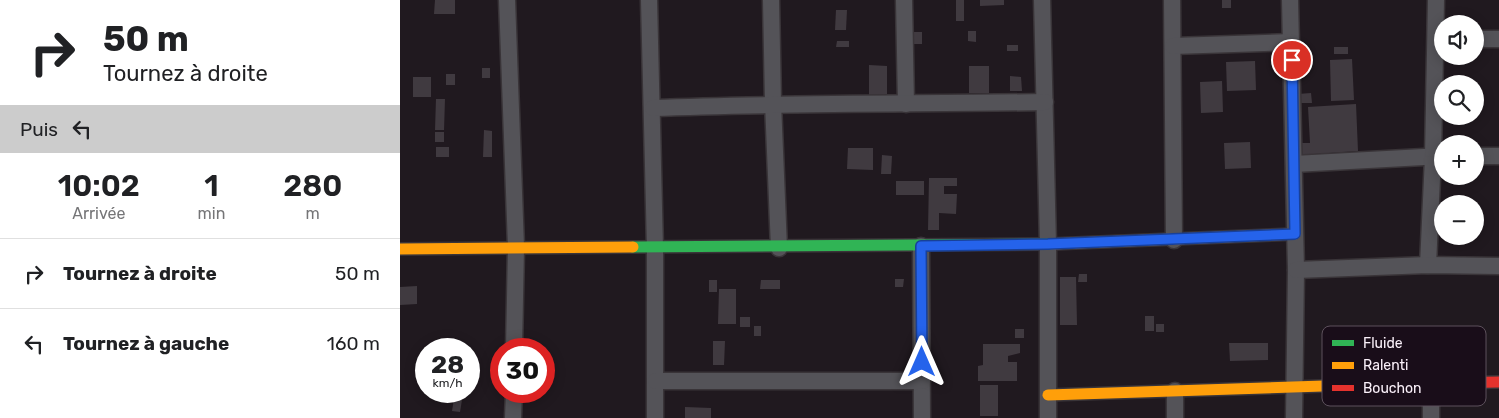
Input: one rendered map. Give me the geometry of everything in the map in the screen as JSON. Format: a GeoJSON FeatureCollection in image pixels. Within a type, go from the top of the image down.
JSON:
{"type":"FeatureCollection","features":[{"type":"Feature","properties":{"kind":"street"},"geometry":{"type":"LineString","coordinates":[[508,0],[516,247],[514,338]]}},
{"type":"Feature","properties":{"kind":"street"},"geometry":{"type":"LineString","coordinates":[[649,0],[656,248],[655,418]]}},
{"type":"Feature","properties":{"kind":"street"},"geometry":{"type":"LineString","coordinates":[[772,0],[773,103],[779,248]]}},
{"type":"Feature","properties":{"kind":"street"},"geometry":{"type":"LineString","coordinates":[[904,0],[906,104]]}},
{"type":"Feature","properties":{"kind":"street"},"geometry":{"type":"LineString","coordinates":[[1042,0],[1048,244],[1048,418]]}},
{"type":"Feature","properties":{"kind":"street"},"geometry":{"type":"LineString","coordinates":[[1172,0],[1174,240]]}},
{"type":"Feature","properties":{"kind":"street"},"geometry":{"type":"LineString","coordinates":[[1290,0],[1296,270],[1294,418]]}},
{"type":"Feature","properties":{"kind":"street"},"geometry":{"type":"LineString","coordinates":[[1436,0],[1438,15]]}},
{"type":"Feature","properties":{"kind":"street"},"geometry":{"type":"LineString","coordinates":[[1484,39],[1499,39]]}},
{"type":"Feature","properties":{"kind":"street"},"geometry":{"type":"LineString","coordinates":[[1173,46],[1291,42]]}},
{"type":"Feature","properties":{"kind":"street"},"geometry":{"type":"LineString","coordinates":[[1438,135],[1440,65]]}},
{"type":"Feature","properties":{"kind":"street"},"geometry":{"type":"LineString","coordinates":[[653,108],[773,103],[1045,102]]}},
{"type":"Feature","properties":{"kind":"street"},"geometry":{"type":"LineString","coordinates":[[1294,164],[1434,156]]}},
{"type":"Feature","properties":{"kind":"street"},"geometry":{"type":"LineString","coordinates":[[1484,156],[1499,156]]}},
{"type":"Feature","properties":{"kind":"street"},"geometry":{"type":"LineString","coordinates":[[1428,265],[1435,185]]}},
{"type":"Feature","properties":{"kind":"street"},"geometry":{"type":"LineString","coordinates":[[400,250],[516,247],[779,248],[1048,244],[1295,234]]}},
{"type":"Feature","properties":{"kind":"street"},"geometry":{"type":"LineString","coordinates":[[921,246],[922,418]]}},
{"type":"Feature","properties":{"kind":"street"},"geometry":{"type":"LineString","coordinates":[[1296,270],[1428,265],[1499,266]]}},
{"type":"Feature","properties":{"kind":"street"},"geometry":{"type":"LineString","coordinates":[[656,381],[922,381]]}},
{"type":"Feature","properties":{"kind":"street"},"geometry":{"type":"LineString","coordinates":[[1486,382],[1499,382]]}},
{"type":"Feature","properties":{"kind":"street"},"geometry":{"type":"LineString","coordinates":[[1048,395],[1322,386]]}},
{"type":"Feature","properties":{"kind":"street"},"geometry":{"type":"LineString","coordinates":[[1175,391],[1175,418]]}},
{"type":"Feature","properties":{"kind":"street"},"geometry":{"type":"LineString","coordinates":[[513,418],[514,403]]}},
{"type":"Feature","properties":{"kind":"building"},"geometry":{"type":"Polygon","coordinates":[[[435,0],[455,0],[455,14],[434,14],[435,0]]]}},
{"type":"Feature","properties":{"kind":"building"},"geometry":{"type":"Polygon","coordinates":[[[956,0],[964,0],[964,21],[956,21],[956,0]]]}},
{"type":"Feature","properties":{"kind":"building"},"geometry":{"type":"Polygon","coordinates":[[[980,0],[1004,0],[1004,5],[980,6],[980,0]]]}},
{"type":"Feature","properties":{"kind":"building"},"geometry":{"type":"Polygon","coordinates":[[[1222,0],[1231,0],[1231,8],[1222,8],[1222,0]]]}},
{"type":"Feature","properties":{"kind":"building"},"geometry":{"type":"Polygon","coordinates":[[[836,10],[847,10],[846,30],[835,30],[836,10]]]}},
{"type":"Feature","properties":{"kind":"building"},"geometry":{"type":"Polygon","coordinates":[[[968,31],[976,31],[976,42],[968,41],[968,31]]]}},
{"type":"Feature","properties":{"kind":"building"},"geometry":{"type":"Polygon","coordinates":[[[912,32],[922,32],[922,44],[912,44],[912,32]]]}},
{"type":"Feature","properties":{"kind":"building"},"geometry":{"type":"Polygon","coordinates":[[[837,41],[849,41],[849,47],[836,47],[837,41]]]}},
{"type":"Feature","properties":{"kind":"building"},"geometry":{"type":"Polygon","coordinates":[[[1007,45],[1018,45],[1018,51],[1007,51],[1007,45]]]}},
{"type":"Feature","properties":{"kind":"building"},"geometry":{"type":"Polygon","coordinates":[[[1334,47],[1348,47],[1348,54],[1334,54],[1334,47]]]}},
{"type":"Feature","properties":{"kind":"building"},"geometry":{"type":"Polygon","coordinates":[[[1352,59],[1354,100],[1331,101],[1330,60],[1352,59]]]}},
{"type":"Feature","properties":{"kind":"building"},"geometry":{"type":"Polygon","coordinates":[[[1255,61],[1256,90],[1227,91],[1226,62],[1255,61]]]}},
{"type":"Feature","properties":{"kind":"building"},"geometry":{"type":"Polygon","coordinates":[[[869,65],[887,66],[887,96],[869,96],[869,65]]]}},
{"type":"Feature","properties":{"kind":"building"},"geometry":{"type":"Polygon","coordinates":[[[969,66],[989,66],[989,93],[969,93],[969,66]]]}},
{"type":"Feature","properties":{"kind":"building"},"geometry":{"type":"Polygon","coordinates":[[[482,68],[490,68],[490,78],[482,78],[482,68]]]}},
{"type":"Feature","properties":{"kind":"building"},"geometry":{"type":"Polygon","coordinates":[[[446,74],[455,74],[455,85],[446,85],[446,74]]]}},
{"type":"Feature","properties":{"kind":"building"},"geometry":{"type":"Polygon","coordinates":[[[1010,76],[1021,77],[1022,91],[1010,91],[1010,76]]]}},
{"type":"Feature","properties":{"kind":"building"},"geometry":{"type":"Polygon","coordinates":[[[413,77],[431,77],[431,97],[413,97],[413,77]]]}},
{"type":"Feature","properties":{"kind":"building"},"geometry":{"type":"Polygon","coordinates":[[[1222,81],[1223,112],[1201,113],[1200,82],[1222,81]]]}},
{"type":"Feature","properties":{"kind":"building"},"geometry":{"type":"Polygon","coordinates":[[[1311,93],[1312,103],[1298,103],[1298,94],[1311,93]]]}},
{"type":"Feature","properties":{"kind":"building"},"geometry":{"type":"Polygon","coordinates":[[[436,99],[445,99],[444,130],[435,130],[436,99]]]}},
{"type":"Feature","properties":{"kind":"building"},"geometry":{"type":"Polygon","coordinates":[[[1356,104],[1358,151],[1300,155],[1300,143],[1310,143],[1308,107],[1356,104]]]}},
{"type":"Feature","properties":{"kind":"building"},"geometry":{"type":"Polygon","coordinates":[[[484,130],[492,131],[492,157],[483,157],[484,130]]]}},
{"type":"Feature","properties":{"kind":"building"},"geometry":{"type":"Polygon","coordinates":[[[435,132],[444,132],[444,142],[435,142],[435,132]]]}},
{"type":"Feature","properties":{"kind":"building"},"geometry":{"type":"Polygon","coordinates":[[[1250,142],[1251,168],[1225,169],[1224,143],[1250,142]]]}},
{"type":"Feature","properties":{"kind":"building"},"geometry":{"type":"Polygon","coordinates":[[[436,147],[449,147],[449,157],[436,157],[436,147]]]}},
{"type":"Feature","properties":{"kind":"building"},"geometry":{"type":"Polygon","coordinates":[[[848,148],[873,148],[873,170],[847,169],[848,148]]]}},
{"type":"Feature","properties":{"kind":"building"},"geometry":{"type":"Polygon","coordinates":[[[882,155],[892,156],[891,174],[881,174],[882,155]]]}},
{"type":"Feature","properties":{"kind":"building"},"geometry":{"type":"Polygon","coordinates":[[[929,178],[957,178],[957,186],[944,186],[944,194],[957,194],[956,214],[939,213],[939,230],[928,230],[929,178]]]}},
{"type":"Feature","properties":{"kind":"building"},"geometry":{"type":"Polygon","coordinates":[[[896,181],[924,181],[924,195],[896,195],[896,181]]]}},
{"type":"Feature","properties":{"kind":"building"},"geometry":{"type":"Polygon","coordinates":[[[1079,274],[1087,274],[1087,282],[1078,282],[1079,274]]]}},
{"type":"Feature","properties":{"kind":"building"},"geometry":{"type":"Polygon","coordinates":[[[1060,277],[1076,277],[1077,325],[1060,325],[1060,277]]]}},
{"type":"Feature","properties":{"kind":"building"},"geometry":{"type":"Polygon","coordinates":[[[895,279],[904,279],[903,287],[895,287],[895,279]]]}},
{"type":"Feature","properties":{"kind":"building"},"geometry":{"type":"Polygon","coordinates":[[[709,280],[717,280],[717,292],[709,292],[709,280]]]}},
{"type":"Feature","properties":{"kind":"building"},"geometry":{"type":"Polygon","coordinates":[[[761,280],[780,280],[780,289],[760,289],[761,280]]]}},
{"type":"Feature","properties":{"kind":"building"},"geometry":{"type":"Polygon","coordinates":[[[417,286],[417,304],[400,305],[400,287],[417,286]]]}},
{"type":"Feature","properties":{"kind":"building"},"geometry":{"type":"Polygon","coordinates":[[[719,289],[736,289],[736,324],[718,324],[719,289]]]}},
{"type":"Feature","properties":{"kind":"building"},"geometry":{"type":"Polygon","coordinates":[[[1145,316],[1154,316],[1154,331],[1145,331],[1145,316]]]}},
{"type":"Feature","properties":{"kind":"building"},"geometry":{"type":"Polygon","coordinates":[[[740,317],[750,317],[750,327],[740,327],[740,317]]]}},
{"type":"Feature","properties":{"kind":"building"},"geometry":{"type":"Polygon","coordinates":[[[1156,324],[1164,324],[1164,332],[1156,332],[1156,324]]]}},
{"type":"Feature","properties":{"kind":"building"},"geometry":{"type":"Polygon","coordinates":[[[754,326],[761,326],[761,336],[754,336],[754,326]]]}},
{"type":"Feature","properties":{"kind":"building"},"geometry":{"type":"Polygon","coordinates":[[[1015,329],[1024,329],[1024,338],[1015,338],[1015,329]]]}},
{"type":"Feature","properties":{"kind":"building"},"geometry":{"type":"Polygon","coordinates":[[[713,341],[725,341],[724,365],[713,365],[713,341]]]}},
{"type":"Feature","properties":{"kind":"building"},"geometry":{"type":"Polygon","coordinates":[[[1229,343],[1268,343],[1268,360],[1230,361],[1229,343]]]}},
{"type":"Feature","properties":{"kind":"building"},"geometry":{"type":"Polygon","coordinates":[[[983,344],[1020,344],[1020,353],[1008,356],[1008,362],[1017,362],[1017,381],[978,381],[978,366],[983,365],[983,344]]]}},
{"type":"Feature","properties":{"kind":"building"},"geometry":{"type":"Polygon","coordinates":[[[980,385],[998,385],[998,416],[980,416],[980,385]]]}},
{"type":"Feature","properties":{"kind":"building"},"geometry":{"type":"Polygon","coordinates":[[[453,403],[462,403],[460,412],[452,411],[453,403]]]}},
{"type":"Feature","properties":{"kind":"building"},"geometry":{"type":"Polygon","coordinates":[[[685,407],[711,408],[711,418],[685,418],[685,407]]]}},
{"type":"Feature","properties":{"kind":"traffic: fast"},"geometry":{"type":"LineString","coordinates":[[633,247],[1051,244]]}},
{"type":"Feature","properties":{"kind":"traffic: slow"},"geometry":{"type":"LineString","coordinates":[[1051,244],[1295,234]]}},
{"type":"Feature","properties":{"kind":"traffic: slow"},"geometry":{"type":"LineString","coordinates":[[400,249],[633,247]]}},
{"type":"Feature","properties":{"kind":"traffic: slow"},"geometry":{"type":"LineString","coordinates":[[1048,395],[1322,386]]}},
{"type":"Feature","properties":{"kind":"traffic: jam"},"geometry":{"type":"LineString","coordinates":[[1486,382],[1499,382]]}},
{"type":"Feature","properties":{"kind":"route"},"geometry":{"type":"LineString","coordinates":[[922,362],[921,246],[1174,240],[1295,234],[1292,60]]}}]}
